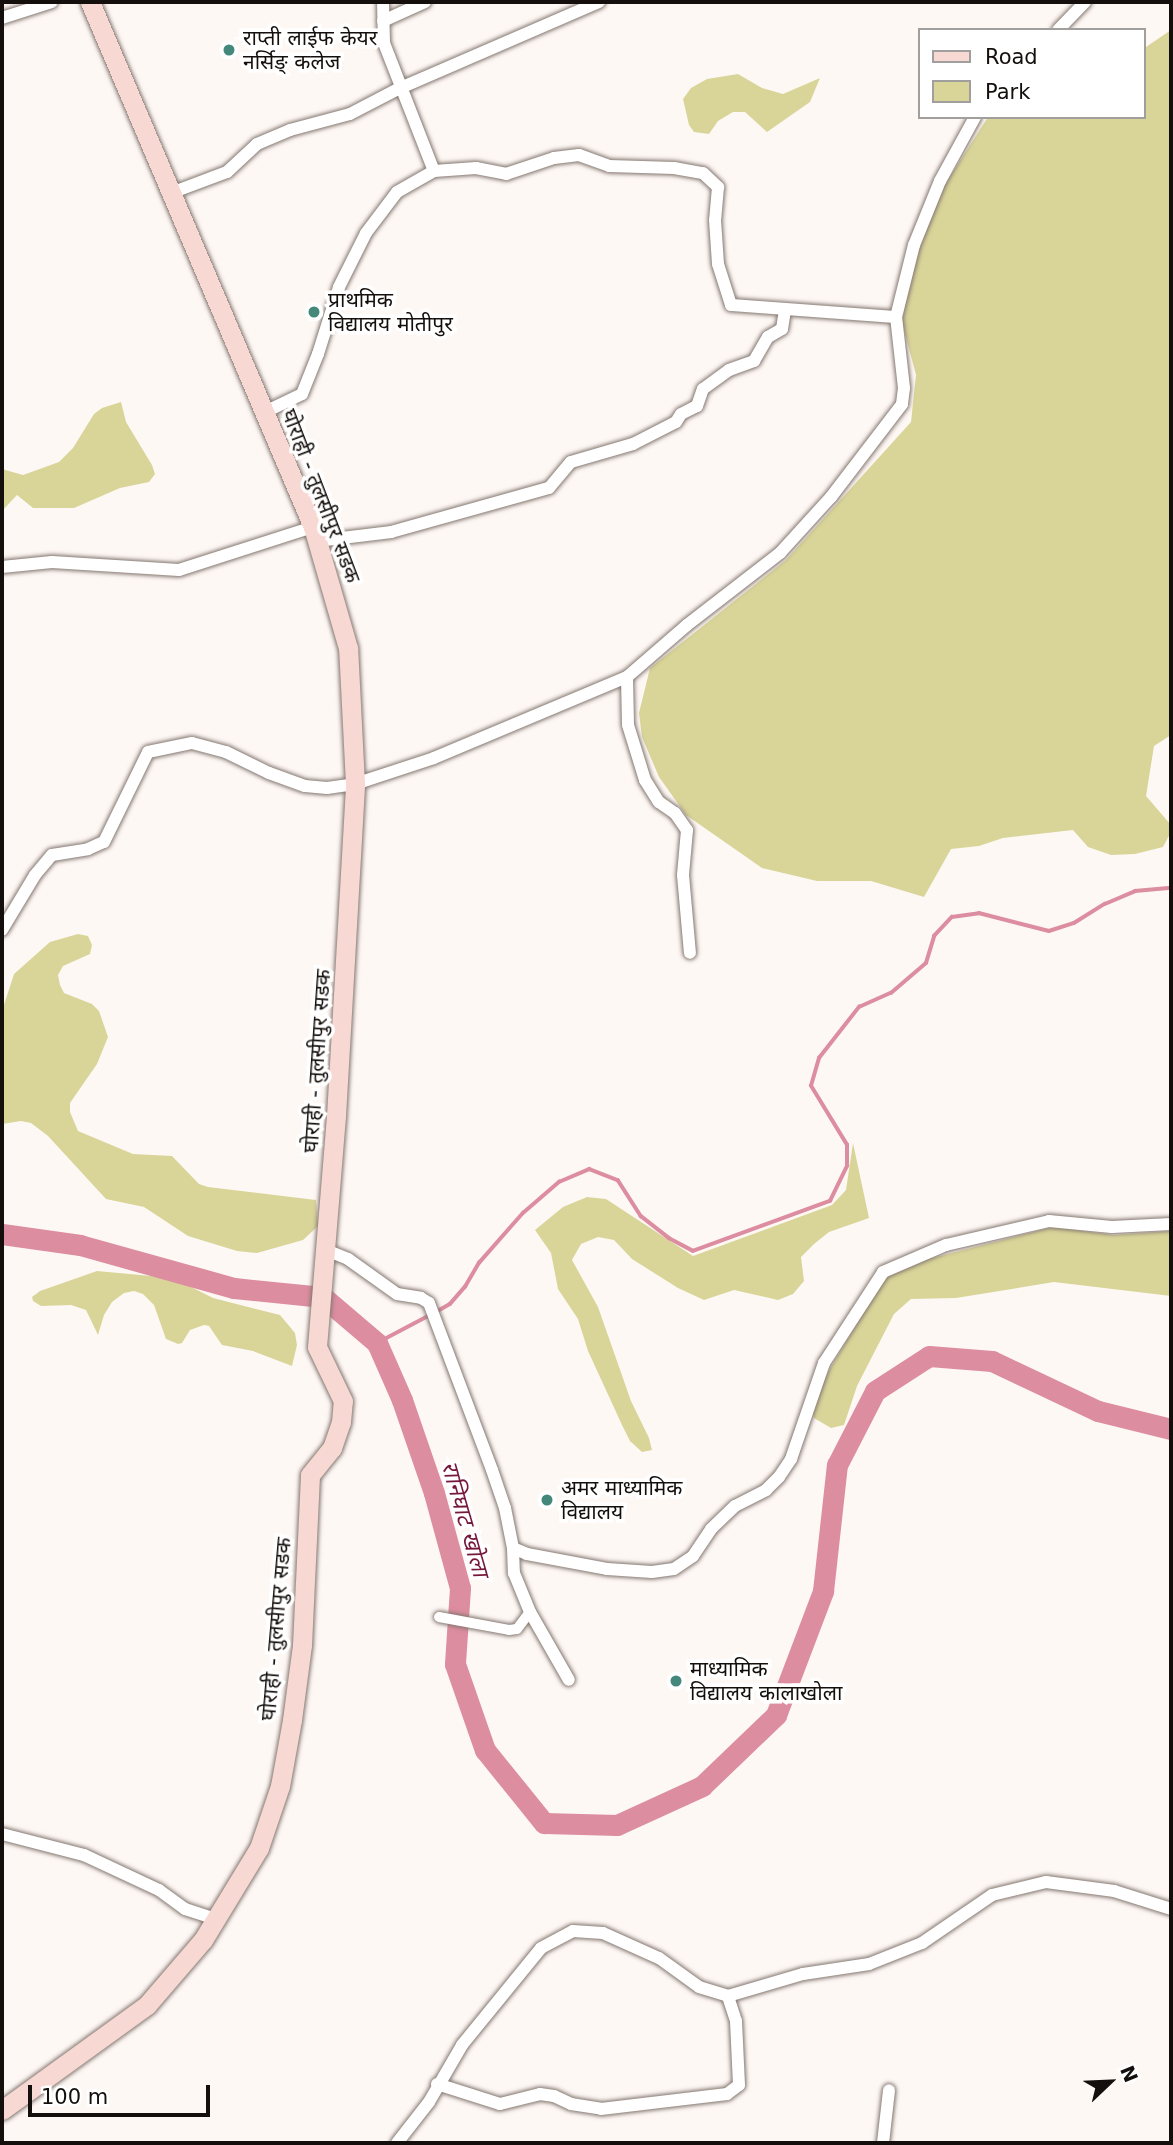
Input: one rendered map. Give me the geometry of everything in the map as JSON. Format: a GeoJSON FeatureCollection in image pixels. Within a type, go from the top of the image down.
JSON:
{"type":"FeatureCollection","features":[{"type":"Feature","properties":{"kind":"main road","name":"घोराही - तुलसीपुर सडक"},"geometry":{"type":"LineString","coordinates":[[2,2110],[147,2005],[203,1940],[259,1848],[281,1786],[302,1645],[310,1475],[332,1448],[341,1422],[343,1401],[317,1347],[326,1250],[355,784],[348,648],[315,534],[90,2]]}},
{"type":"Feature","properties":{"kind":"street"},"geometry":{"type":"LineString","coordinates":[[2,18],[52,2]]}},
{"type":"Feature","properties":{"kind":"street"},"geometry":{"type":"LineString","coordinates":[[383,2],[384,43],[434,171]]}},
{"type":"Feature","properties":{"kind":"street"},"geometry":{"type":"LineString","coordinates":[[383,21],[425,2]]}},
{"type":"Feature","properties":{"kind":"street"},"geometry":{"type":"LineString","coordinates":[[171,193],[227,172],[257,144],[290,130],[350,114],[400,88],[599,2]]}},
{"type":"Feature","properties":{"kind":"street"},"geometry":{"type":"LineString","coordinates":[[1060,28],[1085,2]]}},
{"type":"Feature","properties":{"kind":"street"},"geometry":{"type":"LineString","coordinates":[[2,930],[35,875],[52,855],[88,849],[104,842],[148,752],[192,743],[226,752],[304,786],[327,788],[355,784],[434,758],[627,677],[687,625],[780,553],[831,497],[902,404],[904,388],[896,317],[924,215],[974,119]]}},
{"type":"Feature","properties":{"kind":"street"},"geometry":{"type":"LineString","coordinates":[[265,412],[302,394],[339,287],[366,233],[397,192],[434,171],[476,168],[506,174],[554,158],[579,155],[609,166],[674,168],[703,173],[718,187],[715,220],[718,264],[731,305],[896,317]]}},
{"type":"Feature","properties":{"kind":"street"},"geometry":{"type":"LineString","coordinates":[[2,567],[52,562],[179,570],[315,534],[391,532],[549,488],[571,462],[633,444],[676,422],[681,414],[697,406],[703,389],[729,370],[754,361],[768,337],[782,329],[785,311]]}},
{"type":"Feature","properties":{"kind":"street"},"geometry":{"type":"LineString","coordinates":[[627,677],[628,725],[645,780],[659,802],[675,813],[687,830],[683,875],[690,953]]}},
{"type":"Feature","properties":{"kind":"street"},"geometry":{"type":"LineString","coordinates":[[513,1548],[527,1554],[607,1569],[652,1572],[674,1569],[693,1556],[711,1529],[735,1506],[766,1490],[779,1477],[791,1459],[824,1363],[883,1272],[946,1245],[1049,1221],[1112,1227],[1171,1224]]}},
{"type":"Feature","properties":{"kind":"street"},"geometry":{"type":"LineString","coordinates":[[326,1250],[348,1259],[397,1294],[421,1298],[429,1303],[502,1499],[513,1548],[514,1573],[530,1612],[569,1680]]}},
{"type":"Feature","properties":{"kind":"street"},"geometry":{"type":"LineString","coordinates":[[439,1617],[509,1630],[517,1629],[530,1612]]}},
{"type":"Feature","properties":{"kind":"street"},"geometry":{"type":"LineString","coordinates":[[2,1834],[84,1855],[159,1890],[185,1909],[215,1919]]}},
{"type":"Feature","properties":{"kind":"street"},"geometry":{"type":"LineString","coordinates":[[397,2143],[429,2102],[462,2045],[541,1948],[573,1931],[603,1933],[659,1958],[699,1987],[728,1996],[803,1974],[869,1964],[922,1943],[992,1895],[1046,1882],[1114,1891],[1171,1909]]}},
{"type":"Feature","properties":{"kind":"street"},"geometry":{"type":"LineString","coordinates":[[438,2084],[500,2104],[540,2094],[601,2109],[727,2094],[738,2085],[736,2021],[728,1996]]}},
{"type":"Feature","properties":{"kind":"street"},"geometry":{"type":"LineString","coordinates":[[883,2143],[889,2090]]}},
{"type":"Feature","properties":{"kind":"green space"},"geometry":{"type":"Polygon","coordinates":[[[1171,30],[1171,735],[1154,746],[1146,796],[1171,825],[1171,832],[1163,847],[1135,854],[1111,855],[1088,847],[1073,830],[1003,838],[979,846],[951,849],[924,897],[871,881],[817,881],[762,868],[686,815],[659,777],[642,737],[639,713],[650,668],[786,560],[911,422],[916,375],[902,322],[911,273],[939,194],[987,119],[1145,119],[1145,48],[1171,30]]]}},
{"type":"Feature","properties":{"kind":"green space"},"geometry":{"type":"Polygon","coordinates":[[[738,74],[762,88],[783,94],[820,78],[810,102],[767,132],[745,112],[733,112],[718,121],[709,134],[694,132],[689,125],[683,99],[691,88],[707,79],[738,74]]]}},
{"type":"Feature","properties":{"kind":"green space"},"geometry":{"type":"Polygon","coordinates":[[[121,402],[126,422],[152,465],[155,474],[149,482],[120,488],[74,508],[33,508],[17,495],[2,511],[2,469],[23,475],[59,462],[73,448],[94,414],[102,408],[121,402]]]}},
{"type":"Feature","properties":{"kind":"green space"},"geometry":{"type":"Polygon","coordinates":[[[78,934],[88,936],[92,945],[90,954],[63,966],[58,975],[60,985],[64,993],[92,1004],[99,1011],[108,1037],[97,1064],[70,1103],[70,1112],[78,1131],[133,1154],[172,1156],[199,1184],[208,1187],[316,1200],[318,1226],[303,1240],[257,1253],[237,1251],[188,1236],[144,1207],[106,1199],[48,1136],[31,1123],[21,1121],[2,1124],[2,1011],[14,974],[50,942],[78,934]]]}},
{"type":"Feature","properties":{"kind":"green space"},"geometry":{"type":"Polygon","coordinates":[[[853,1143],[869,1218],[829,1232],[814,1244],[801,1257],[804,1281],[793,1294],[778,1300],[734,1290],[704,1300],[678,1288],[632,1259],[614,1240],[598,1237],[581,1244],[572,1260],[598,1307],[631,1401],[649,1438],[652,1450],[642,1452],[630,1441],[622,1425],[588,1351],[578,1319],[558,1289],[551,1253],[535,1230],[563,1207],[587,1197],[606,1199],[693,1256],[832,1205],[846,1190],[853,1143]]]}},
{"type":"Feature","properties":{"kind":"green space"},"geometry":{"type":"Polygon","coordinates":[[[1053,1227],[1114,1235],[1171,1231],[1171,1296],[1054,1282],[956,1298],[911,1299],[894,1314],[857,1386],[844,1425],[831,1428],[814,1418],[812,1410],[828,1372],[878,1288],[889,1276],[905,1265],[1053,1227]]]}},
{"type":"Feature","properties":{"kind":"green space"},"geometry":{"type":"Polygon","coordinates":[[[97,1271],[173,1278],[213,1298],[280,1315],[295,1333],[297,1345],[292,1366],[253,1351],[222,1345],[209,1326],[190,1330],[182,1343],[166,1339],[154,1305],[143,1294],[134,1291],[124,1293],[112,1302],[104,1315],[98,1335],[86,1310],[71,1305],[41,1306],[33,1301],[32,1297],[40,1291],[97,1271]]]}},
{"type":"Feature","properties":{"kind":"waterway"},"geometry":{"type":"LineString","coordinates":[[436,1312],[450,1304],[465,1287],[479,1263],[523,1213],[559,1182],[589,1169],[618,1180],[641,1216],[669,1238],[693,1251],[830,1201],[847,1166],[847,1145],[811,1086],[819,1058],[859,1007],[891,993],[926,963],[934,936],[952,917],[979,913],[1049,931],[1074,923],[1105,904],[1135,891],[1171,888]]}},
{"type":"Feature","properties":{"kind":"waterway","name":"रानिघाट खोला"},"geometry":{"type":"LineString","coordinates":[[2,1234],[80,1245],[234,1288],[323,1297],[377,1343],[402,1400],[434,1493],[460,1588],[455,1664],[485,1750],[544,1823],[617,1825],[702,1786],[776,1715],[823,1591],[837,1465],[875,1391],[929,1356],[992,1361],[1098,1411],[1171,1429]]}},
{"type":"Feature","properties":{"kind":"waterway"},"geometry":{"type":"LineString","coordinates":[[377,1343],[430,1315]]}},
{"type":"Feature","properties":{"kind":"place","name":"राप्ती लाईफ केयर नर्सिङ् कलेज"},"geometry":{"type":"Point","coordinates":[229,50]}},
{"type":"Feature","properties":{"kind":"place","name":"प्राथमिक विद्यालय मोतीपुर"},"geometry":{"type":"Point","coordinates":[314,312]}},
{"type":"Feature","properties":{"kind":"place","name":"अमर माध्यामिक विद्यालय"},"geometry":{"type":"Point","coordinates":[547,1500]}},
{"type":"Feature","properties":{"kind":"place","name":"माध्यामिक विद्यालय कालाखोला"},"geometry":{"type":"Point","coordinates":[676,1681]}}]}
